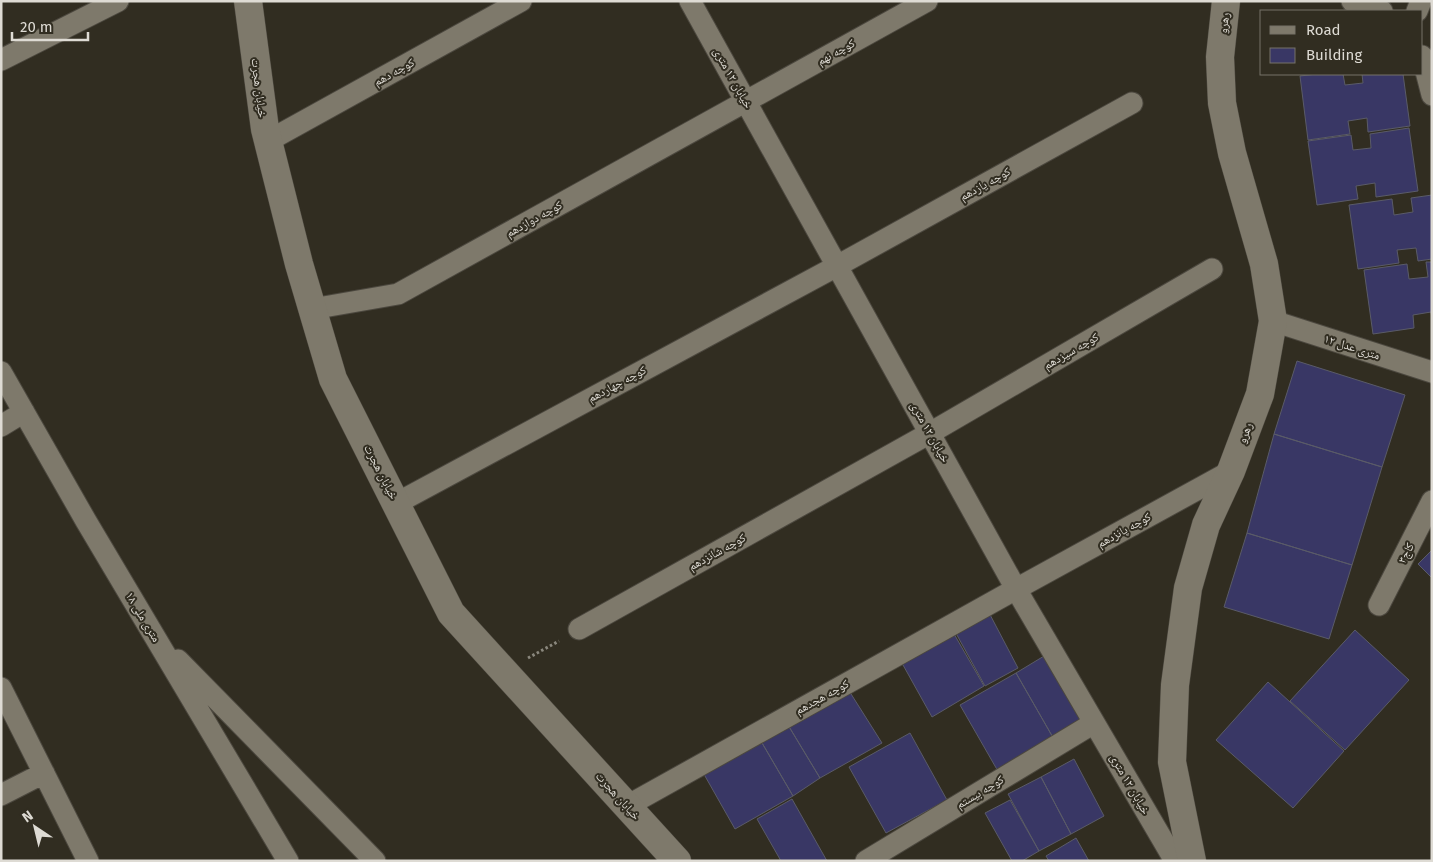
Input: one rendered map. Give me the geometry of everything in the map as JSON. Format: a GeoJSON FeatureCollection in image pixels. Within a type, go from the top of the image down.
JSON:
{"type":"FeatureCollection","features":[{"type":"Feature","properties":{"kind":"street"},"geometry":{"type":"LineString","coordinates":[[1,60],[118,1]]}},
{"type":"Feature","properties":{"kind":"street","name":"خیابان هجرت"},"geometry":{"type":"LineString","coordinates":[[248,1],[264,129],[298,264],[333,379],[451,613],[677,861]]}},
{"type":"Feature","properties":{"kind":"street","name":"کوچه دهم"},"geometry":{"type":"LineString","coordinates":[[268,141],[521,1]]}},
{"type":"Feature","properties":{"kind":"street","name":"خیابان ۱۲ متری"},"geometry":{"type":"LineString","coordinates":[[690,1],[1016,588],[1175,861]]}},
{"type":"Feature","properties":{"kind":"street","name":"کوچه نهم"},"geometry":{"type":"LineString","coordinates":[[746,102],[927,1]]}},
{"type":"Feature","properties":{"kind":"street","name":"رهرو"},"geometry":{"type":"LineString","coordinates":[[1192,861],[1172,762],[1175,685],[1188,588],[1206,525],[1231,471],[1260,394],[1273,321],[1264,264],[1232,153],[1222,103],[1220,57],[1226,1]]}},
{"type":"Feature","properties":{"kind":"street"},"geometry":{"type":"LineString","coordinates":[[1352,1],[1379,10]]}},
{"type":"Feature","properties":{"kind":"street"},"geometry":{"type":"LineString","coordinates":[[1423,60],[1432,95]]}},
{"type":"Feature","properties":{"kind":"street","name":"کوچه دوازدهم"},"geometry":{"type":"LineString","coordinates":[[312,310],[398,294],[746,102]]}},
{"type":"Feature","properties":{"kind":"street","name":"کوچه یازدهم"},"geometry":{"type":"LineString","coordinates":[[837,266],[1132,102]]}},
{"type":"Feature","properties":{"kind":"street","name":"کوچه چهاردهم"},"geometry":{"type":"LineString","coordinates":[[397,503],[837,266]]}},
{"type":"Feature","properties":{"kind":"street","name":"کوچه سیزدهم"},"geometry":{"type":"LineString","coordinates":[[930,433],[1212,269]]}},
{"type":"Feature","properties":{"kind":"street","name":"۱۲ متری عدل"},"geometry":{"type":"LineString","coordinates":[[1273,321],[1432,372]]}},
{"type":"Feature","properties":{"kind":"street","name":"۱۸ متری ملی"},"geometry":{"type":"LineString","coordinates":[[1,372],[86,521],[288,861]]}},
{"type":"Feature","properties":{"kind":"street"},"geometry":{"type":"LineString","coordinates":[[1,426],[24,412]]}},
{"type":"Feature","properties":{"kind":"street","name":"کوچه شانزدهم"},"geometry":{"type":"LineString","coordinates":[[579,629],[930,433]]}},
{"type":"Feature","properties":{"kind":"street","name":"کوچه پانزدهم"},"geometry":{"type":"LineString","coordinates":[[1016,588],[1231,471]]}},
{"type":"Feature","properties":{"kind":"street","name":"کاج۳"},"geometry":{"type":"LineString","coordinates":[[1380,605],[1432,501]]}},
{"type":"Feature","properties":{"kind":"street","name":"کوچه هجدهم"},"geometry":{"type":"LineString","coordinates":[[627,806],[1016,588]]}},
{"type":"Feature","properties":{"kind":"street"},"geometry":{"type":"LineString","coordinates":[[155,637],[375,861]]}},
{"type":"Feature","properties":{"kind":"street"},"geometry":{"type":"LineString","coordinates":[[1,688],[88,861]]}},
{"type":"Feature","properties":{"kind":"street","name":"کوچه بیستم"},"geometry":{"type":"LineString","coordinates":[[866,861],[1094,723]]}},
{"type":"Feature","properties":{"kind":"street"},"geometry":{"type":"LineString","coordinates":[[1,795],[44,773]]}},
{"type":"Feature","properties":{"kind":"path"},"geometry":{"type":"LineString","coordinates":[[505,671],[579,629]]}},
{"type":"Feature","properties":{"kind":"building"},"geometry":{"type":"Polygon","coordinates":[[[1343,75],[1345,85],[1363,83],[1362,75],[1403,75],[1410,126],[1368,132],[1367,118],[1348,121],[1350,134],[1308,140],[1300,76],[1343,75]]]}},
{"type":"Feature","properties":{"kind":"building"},"geometry":{"type":"Polygon","coordinates":[[[1409,128],[1418,191],[1376,197],[1375,183],[1356,186],[1358,199],[1317,205],[1308,141],[1351,135],[1353,150],[1371,148],[1370,134],[1409,128]]]}},
{"type":"Feature","properties":{"kind":"building"},"geometry":{"type":"Polygon","coordinates":[[[1432,195],[1432,259],[1418,261],[1416,248],[1397,250],[1399,263],[1358,269],[1349,205],[1392,199],[1394,215],[1413,212],[1411,198],[1432,195]]]}},
{"type":"Feature","properties":{"kind":"building"},"geometry":{"type":"Polygon","coordinates":[[[1426,262],[1432,262],[1432,318],[1431,312],[1413,315],[1414,328],[1373,334],[1364,270],[1407,264],[1409,279],[1428,277],[1426,262]]]}},
{"type":"Feature","properties":{"kind":"building"},"geometry":{"type":"Polygon","coordinates":[[[1297,361],[1405,395],[1382,467],[1274,434],[1297,361]]]}},
{"type":"Feature","properties":{"kind":"building"},"geometry":{"type":"Polygon","coordinates":[[[1274,434],[1382,467],[1352,565],[1247,533],[1274,434]]]}},
{"type":"Feature","properties":{"kind":"building"},"geometry":{"type":"Polygon","coordinates":[[[1247,533],[1352,565],[1329,639],[1224,607],[1247,533]]]}},
{"type":"Feature","properties":{"kind":"building"},"geometry":{"type":"Polygon","coordinates":[[[1432,550],[1432,578],[1418,564],[1432,550]]]}},
{"type":"Feature","properties":{"kind":"building"},"geometry":{"type":"Polygon","coordinates":[[[986,607],[1018,668],[985,686],[952,626],[986,607]]]}},
{"type":"Feature","properties":{"kind":"building"},"geometry":{"type":"Polygon","coordinates":[[[950,627],[984,686],[932,717],[898,656],[950,627]]]}},
{"type":"Feature","properties":{"kind":"building"},"geometry":{"type":"Polygon","coordinates":[[[1355,630],[1409,680],[1345,750],[1290,701],[1355,630]]]}},
{"type":"Feature","properties":{"kind":"building"},"geometry":{"type":"Polygon","coordinates":[[[1049,653],[1088,722],[1055,741],[1016,673],[1049,653]]]}},
{"type":"Feature","properties":{"kind":"building"},"geometry":{"type":"Polygon","coordinates":[[[1016,673],[1055,741],[999,773],[960,705],[1016,673]]]}},
{"type":"Feature","properties":{"kind":"building"},"geometry":{"type":"Polygon","coordinates":[[[1268,682],[1344,751],[1293,808],[1216,740],[1268,682]]]}},
{"type":"Feature","properties":{"kind":"building"},"geometry":{"type":"Polygon","coordinates":[[[846,686],[882,743],[820,778],[785,720],[846,686]]]}},
{"type":"Feature","properties":{"kind":"building"},"geometry":{"type":"Polygon","coordinates":[[[785,720],[820,778],[793,796],[758,736],[785,720]]]}},
{"type":"Feature","properties":{"kind":"building"},"geometry":{"type":"Polygon","coordinates":[[[910,733],[947,800],[886,833],[849,767],[910,733]]]}},
{"type":"Feature","properties":{"kind":"building"},"geometry":{"type":"Polygon","coordinates":[[[758,736],[793,796],[735,829],[701,769],[758,736]]]}},
{"type":"Feature","properties":{"kind":"building"},"geometry":{"type":"Polygon","coordinates":[[[1074,759],[1104,816],[1071,834],[1041,777],[1074,759]]]}},
{"type":"Feature","properties":{"kind":"building"},"geometry":{"type":"Polygon","coordinates":[[[1041,777],[1071,834],[1039,851],[1008,794],[1041,777]]]}},
{"type":"Feature","properties":{"kind":"building"},"geometry":{"type":"Polygon","coordinates":[[[792,799],[827,861],[781,861],[757,819],[792,799]]]}},
{"type":"Feature","properties":{"kind":"building"},"geometry":{"type":"Polygon","coordinates":[[[1010,800],[1039,851],[1022,861],[1012,861],[985,813],[1010,800]]]}},
{"type":"Feature","properties":{"kind":"building"},"geometry":{"type":"Polygon","coordinates":[[[1076,838],[1089,861],[1049,861],[1046,856],[1076,838]]]}}]}
